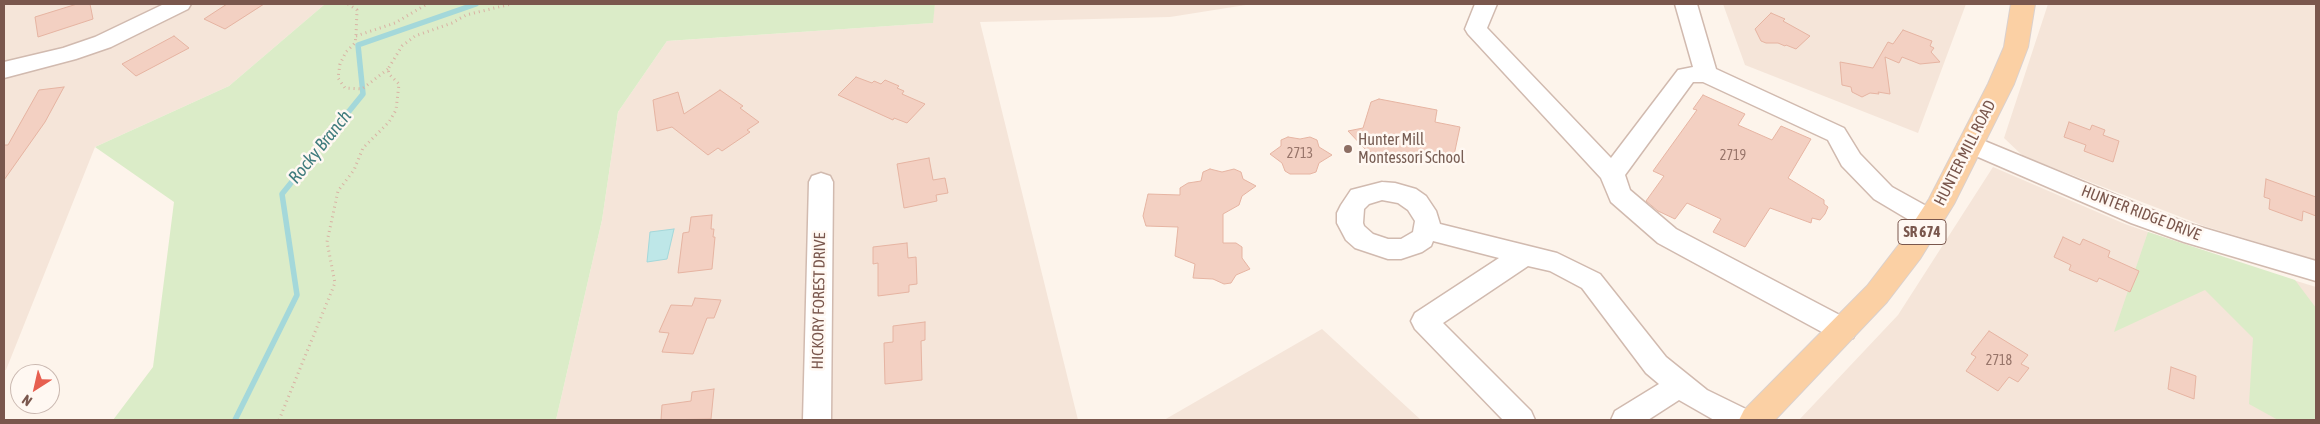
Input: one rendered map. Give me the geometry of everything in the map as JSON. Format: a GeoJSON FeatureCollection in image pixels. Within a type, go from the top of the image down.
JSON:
{"type":"FeatureCollection","features":[{"type":"Feature","properties":{"kind":"main road","name":"HUNTER MILL ROAD"},"geometry":{"type":"LineString","coordinates":[[1755,420],[1877,294],[1910,251],[1930,220],[1970,144],[2016,47],[2024,4]]}},
{"type":"Feature","properties":{"kind":"street"},"geometry":{"type":"LineString","coordinates":[[4,70],[68,54],[103,42],[135,28],[180,4]]}},
{"type":"Feature","properties":{"kind":"street"},"geometry":{"type":"LineString","coordinates":[[1486,4],[1476,29],[1612,174],[1620,195],[1667,236],[1843,330]]}},
{"type":"Feature","properties":{"kind":"street"},"geometry":{"type":"LineString","coordinates":[[1686,4],[1706,74]]}},
{"type":"Feature","properties":{"kind":"street"},"geometry":{"type":"LineString","coordinates":[[1612,174],[1686,75],[1706,74],[1836,134],[1851,160],[1883,193],[1930,220]]}},
{"type":"Feature","properties":{"kind":"street","name":"HUNTER RIDGE DRIVE"},"geometry":{"type":"LineString","coordinates":[[1970,144],[2140,216],[2184,232],[2316,271]]}},
{"type":"Feature","properties":{"kind":"street","name":"HICKORY FOREST DRIVE"},"geometry":{"type":"LineString","coordinates":[[817,420],[821,182]]}},
{"type":"Feature","properties":{"kind":"street"},"geometry":{"type":"LineString","coordinates":[[1427,230],[1557,263],[1591,282],[1656,365],[1697,398],[1740,420]]}},
{"type":"Feature","properties":{"kind":"street"},"geometry":{"type":"LineString","coordinates":[[1521,420],[1424,321],[1524,255]]}},
{"type":"Feature","properties":{"kind":"street"},"geometry":{"type":"LineString","coordinates":[[1625,420],[1680,385]]}},
{"type":"Feature","properties":{"kind":"path"},"geometry":{"type":"LineString","coordinates":[[348,4],[358,14],[356,36],[355,43],[346,52],[340,64],[338,78],[345,88],[362,89],[388,69],[402,46],[415,36],[452,23],[466,15],[501,8],[510,4]]}},
{"type":"Feature","properties":{"kind":"path"},"geometry":{"type":"LineString","coordinates":[[356,36],[395,24],[428,4]]}},
{"type":"Feature","properties":{"kind":"path"},"geometry":{"type":"LineString","coordinates":[[279,420],[335,283],[327,242],[338,191],[354,170],[363,148],[376,132],[389,122],[396,110],[399,84],[389,74],[388,69]]}},
{"type":"Feature","properties":{"kind":"shaded area"},"geometry":{"type":"Polygon","coordinates":[[[4,4],[325,4],[229,86],[95,147],[6,370],[4,370],[4,4]]]}},
{"type":"Feature","properties":{"kind":"shaded area"},"geometry":{"type":"Polygon","coordinates":[[[935,4],[1252,4],[1170,17],[980,22],[1078,420],[556,420],[602,220],[618,112],[667,41],[932,23],[935,4]]]}},
{"type":"Feature","properties":{"kind":"shaded area"},"geometry":{"type":"Polygon","coordinates":[[[1723,4],[1966,4],[1918,133],[1745,65],[1723,4]]]}},
{"type":"Feature","properties":{"kind":"shaded area"},"geometry":{"type":"Polygon","coordinates":[[[2048,4],[2316,4],[2316,260],[2204,226],[2023,156],[2004,138],[2048,4]]]}},
{"type":"Feature","properties":{"kind":"shaded area"},"geometry":{"type":"Polygon","coordinates":[[[1993,167],[2125,224],[2235,262],[2316,287],[2316,420],[1799,420],[1898,315],[1993,167]]]}},
{"type":"Feature","properties":{"kind":"shaded area"},"geometry":{"type":"Polygon","coordinates":[[[1322,329],[1421,420],[1164,420],[1322,329]]]}},
{"type":"Feature","properties":{"kind":"green space"},"geometry":{"type":"Polygon","coordinates":[[[325,4],[935,4],[933,23],[667,41],[618,112],[602,220],[556,420],[113,420],[153,367],[174,202],[95,147],[229,86],[325,4]]]}},
{"type":"Feature","properties":{"kind":"green space"},"geometry":{"type":"Polygon","coordinates":[[[2148,232],[2295,280],[2316,308],[2316,420],[2278,420],[2249,404],[2253,338],[2205,290],[2114,332],[2148,232]]]}},
{"type":"Feature","properties":{"kind":"water"},"geometry":{"type":"Polygon","coordinates":[[[674,229],[667,259],[647,262],[650,232],[674,229]]]}},
{"type":"Feature","properties":{"kind":"building"},"geometry":{"type":"Polygon","coordinates":[[[77,4],[90,4],[93,19],[38,37],[35,17],[77,4]]]}},
{"type":"Feature","properties":{"kind":"building"},"geometry":{"type":"Polygon","coordinates":[[[227,4],[264,4],[225,29],[204,19],[227,4]]]}},
{"type":"Feature","properties":{"kind":"building"},"geometry":{"type":"Polygon","coordinates":[[[1771,13],[1785,19],[1783,21],[1810,36],[1796,49],[1778,43],[1761,41],[1755,29],[1771,13]]]}},
{"type":"Feature","properties":{"kind":"building"},"geometry":{"type":"Polygon","coordinates":[[[1903,30],[1932,41],[1930,46],[1934,48],[1931,52],[1940,62],[1920,64],[1902,57],[1899,63],[1885,57],[1890,94],[1878,92],[1879,94],[1870,93],[1862,97],[1852,92],[1851,87],[1842,85],[1840,62],[1873,68],[1888,42],[1893,44],[1903,30]]]}},
{"type":"Feature","properties":{"kind":"building"},"geometry":{"type":"Polygon","coordinates":[[[174,36],[189,48],[136,76],[122,64],[174,36]]]}},
{"type":"Feature","properties":{"kind":"building"},"geometry":{"type":"Polygon","coordinates":[[[856,77],[881,84],[885,80],[899,86],[897,88],[904,91],[902,94],[925,104],[907,123],[894,118],[893,120],[838,95],[856,77]]]}},
{"type":"Feature","properties":{"kind":"building"},"geometry":{"type":"Polygon","coordinates":[[[64,87],[45,122],[4,180],[4,145],[8,145],[39,90],[64,87]]]}},
{"type":"Feature","properties":{"kind":"building"},"geometry":{"type":"Polygon","coordinates":[[[720,90],[743,106],[740,108],[759,122],[747,130],[750,132],[722,151],[718,148],[708,155],[672,127],[657,131],[653,100],[678,92],[684,114],[720,90]]]}},
{"type":"Feature","properties":{"kind":"building"},"geometry":{"type":"Polygon","coordinates":[[[1703,95],[1745,114],[1738,125],[1772,140],[1781,126],[1811,139],[1788,178],[1824,200],[1824,204],[1828,207],[1820,220],[1812,218],[1811,223],[1770,208],[1745,247],[1713,232],[1721,219],[1687,203],[1675,219],[1658,211],[1646,201],[1664,176],[1653,171],[1697,110],[1693,109],[1703,95]]]}},
{"type":"Feature","properties":{"kind":"building"},"geometry":{"type":"Polygon","coordinates":[[[1379,99],[1437,110],[1435,122],[1460,127],[1453,160],[1424,154],[1412,161],[1367,151],[1348,131],[1363,128],[1371,102],[1379,99]]]}},
{"type":"Feature","properties":{"kind":"building"},"geometry":{"type":"Polygon","coordinates":[[[2069,122],[2090,130],[2092,125],[2105,130],[2103,135],[2119,141],[2113,162],[2084,151],[2086,145],[2064,137],[2069,122]]]}},
{"type":"Feature","properties":{"kind":"building"},"geometry":{"type":"Polygon","coordinates":[[[1288,137],[1300,139],[1310,137],[1317,140],[1319,147],[1332,155],[1319,163],[1316,172],[1310,174],[1290,174],[1285,171],[1282,163],[1270,154],[1281,146],[1281,140],[1288,137]]]}},
{"type":"Feature","properties":{"kind":"building"},"geometry":{"type":"Polygon","coordinates":[[[929,158],[933,180],[945,178],[948,193],[936,195],[937,201],[904,208],[897,164],[929,158]]]}},
{"type":"Feature","properties":{"kind":"building"},"geometry":{"type":"Polygon","coordinates":[[[1210,169],[1222,172],[1234,169],[1241,172],[1243,179],[1256,186],[1242,196],[1239,205],[1223,214],[1223,243],[1236,243],[1242,247],[1242,258],[1250,269],[1236,275],[1231,283],[1224,284],[1213,279],[1193,278],[1195,264],[1175,256],[1178,227],[1146,226],[1143,216],[1148,194],[1180,195],[1180,188],[1188,183],[1201,181],[1203,172],[1210,169]]]}},
{"type":"Feature","properties":{"kind":"building"},"geometry":{"type":"Polygon","coordinates":[[[2266,179],[2316,197],[2316,216],[2303,211],[2302,221],[2269,209],[2270,199],[2264,197],[2266,179]]]}},
{"type":"Feature","properties":{"kind":"building"},"geometry":{"type":"Polygon","coordinates":[[[712,215],[711,229],[714,229],[713,237],[715,237],[712,269],[678,273],[683,233],[689,232],[691,217],[712,215]]]}},
{"type":"Feature","properties":{"kind":"building"},"geometry":{"type":"Polygon","coordinates":[[[2063,237],[2080,245],[2083,239],[2110,251],[2108,257],[2139,271],[2130,292],[2099,278],[2097,282],[2069,270],[2071,265],[2054,257],[2063,237]]]}},
{"type":"Feature","properties":{"kind":"building"},"geometry":{"type":"Polygon","coordinates":[[[907,243],[908,258],[916,257],[917,284],[909,285],[909,292],[878,296],[878,263],[873,264],[873,247],[907,243]]]}},
{"type":"Feature","properties":{"kind":"building"},"geometry":{"type":"Polygon","coordinates":[[[695,298],[721,300],[714,318],[707,318],[693,354],[662,352],[669,333],[659,332],[671,305],[692,306],[695,298]]]}},
{"type":"Feature","properties":{"kind":"building"},"geometry":{"type":"Polygon","coordinates":[[[925,322],[925,340],[921,341],[922,380],[885,384],[884,343],[893,342],[893,326],[925,322]]]}},
{"type":"Feature","properties":{"kind":"building"},"geometry":{"type":"Polygon","coordinates":[[[1989,331],[2028,355],[2021,364],[2029,368],[2018,382],[2009,377],[1998,391],[1966,371],[1976,357],[1971,354],[1989,331]]]}},
{"type":"Feature","properties":{"kind":"building"},"geometry":{"type":"Polygon","coordinates":[[[2171,367],[2196,376],[2194,399],[2168,389],[2171,367]]]}},
{"type":"Feature","properties":{"kind":"building"},"geometry":{"type":"Polygon","coordinates":[[[714,389],[711,419],[661,420],[662,405],[691,401],[692,392],[714,389]]]}},
{"type":"Feature","properties":{"kind":"waterway","name":"Rocky Branch"},"geometry":{"type":"LineString","coordinates":[[235,420],[297,295],[282,194],[363,94],[358,45],[476,4]]}},
{"type":"Feature","properties":{"kind":"place","name":"Hunter Mill Montessori School"},"geometry":{"type":"Point","coordinates":[1348,149]}}]}
